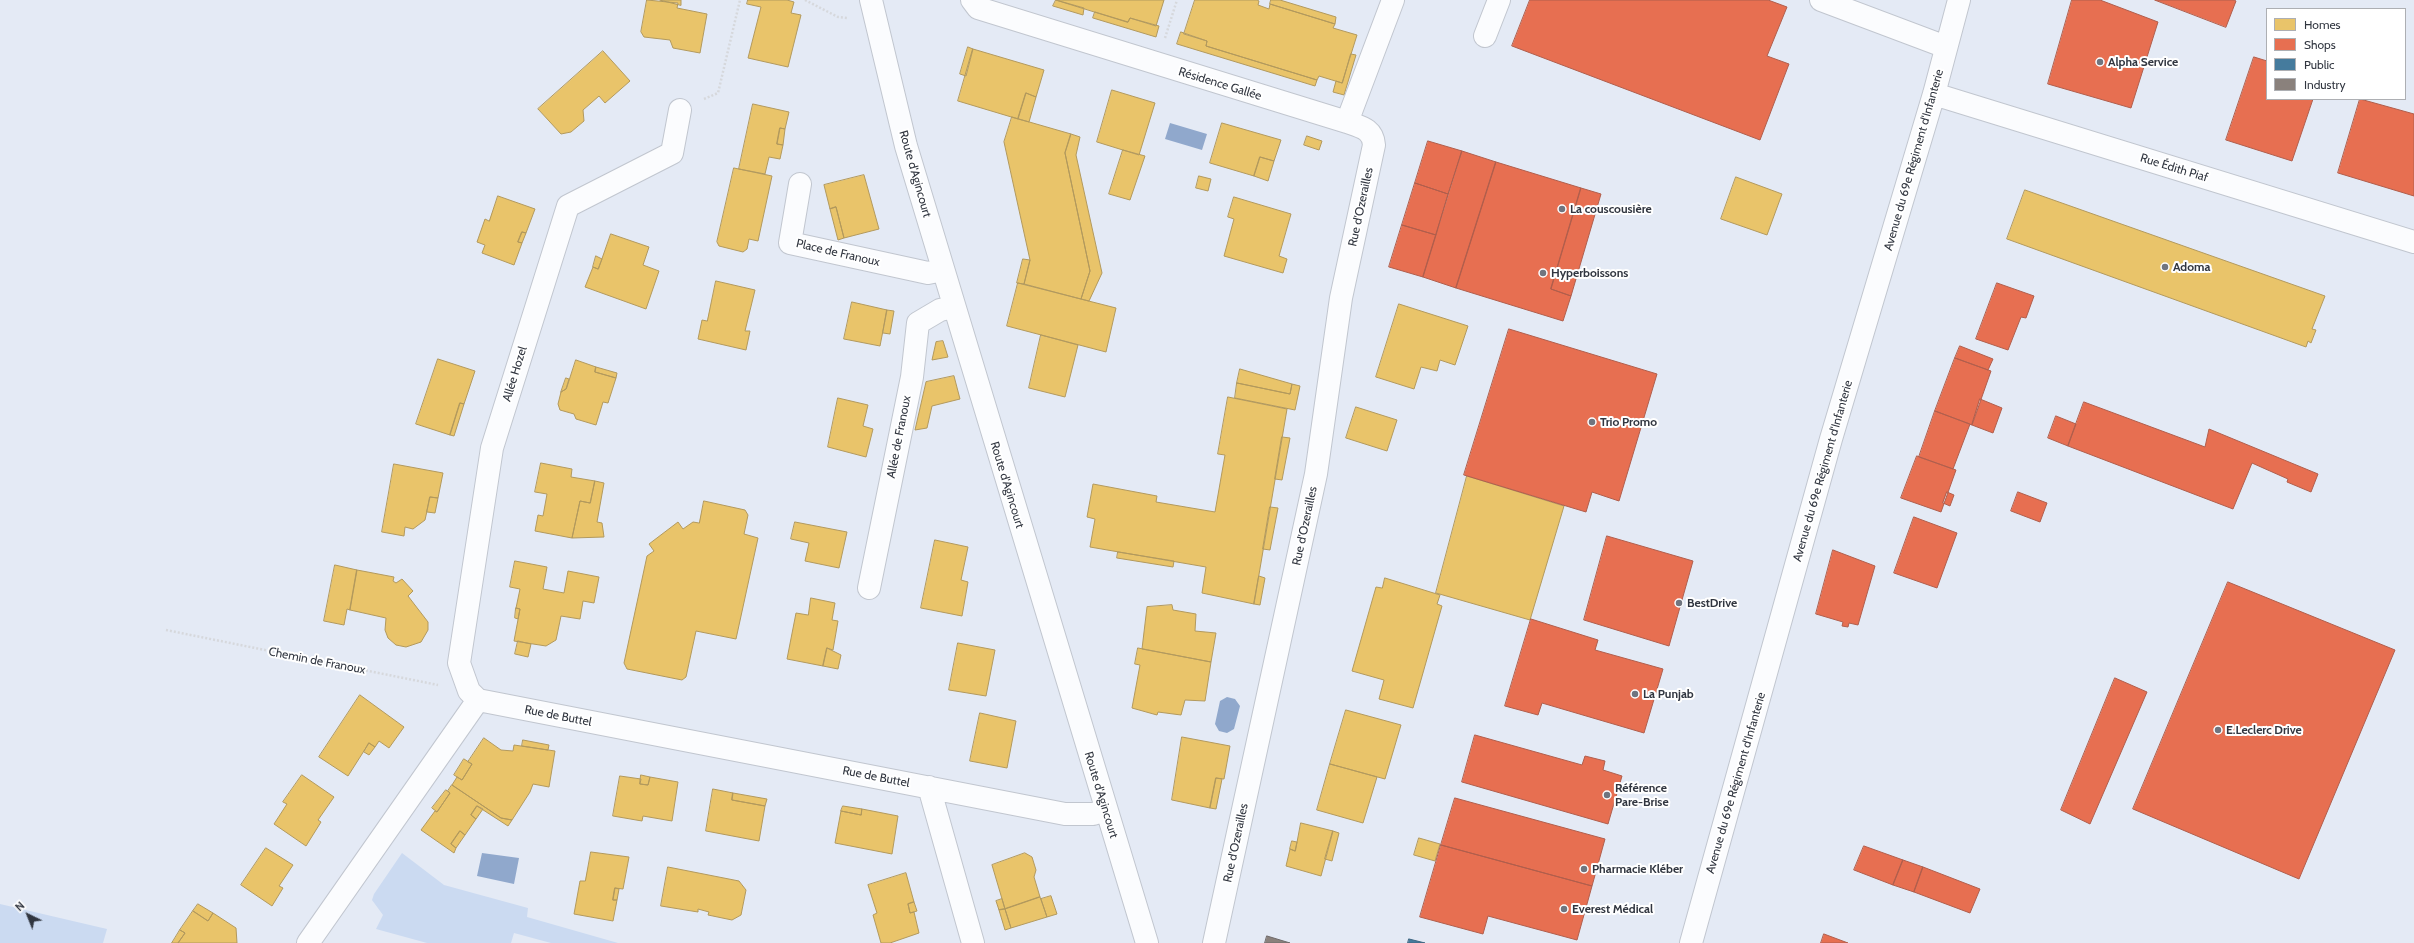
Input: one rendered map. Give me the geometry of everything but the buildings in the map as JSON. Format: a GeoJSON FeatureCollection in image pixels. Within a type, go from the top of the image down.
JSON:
{"type":"FeatureCollection","features":[{"type":"Feature","properties":{"kind":"street","name":"Route d'Agincourt"},"geometry":{"type":"LineString","coordinates":[[871,0],[906,146],[942,270],[1147,943]]}},
{"type":"Feature","properties":{"kind":"street","name":"Résidence Gallée"},"geometry":{"type":"LineString","coordinates":[[972,0],[978,8],[1157,65],[1347,122]]}},
{"type":"Feature","properties":{"kind":"street"},"geometry":{"type":"LineString","coordinates":[[1347,122],[1393,0]]}},
{"type":"Feature","properties":{"kind":"street"},"geometry":{"type":"LineString","coordinates":[[1485,36],[1499,0]]}},
{"type":"Feature","properties":{"kind":"street"},"geometry":{"type":"LineString","coordinates":[[1821,0],[1946,47]]}},
{"type":"Feature","properties":{"kind":"street","name":"Avenue du 69e Régiment d'Infanterie"},"geometry":{"type":"LineString","coordinates":[[1691,943],[1829,447],[1934,94],[1959,0]]}},
{"type":"Feature","properties":{"kind":"street","name":"Rue Édith Piaf"},"geometry":{"type":"LineString","coordinates":[[1934,94],[2414,242]]}},
{"type":"Feature","properties":{"kind":"street","name":"Allée Hozel"},"geometry":{"type":"LineString","coordinates":[[473,696],[459,663],[492,448],[568,206],[672,153],[680,110]]}},
{"type":"Feature","properties":{"kind":"street","name":"Rue d'Ozerailles"},"geometry":{"type":"LineString","coordinates":[[1214,943],[1316,474],[1340,298],[1374,145],[1374,137],[1367,129],[1347,122]]}},
{"type":"Feature","properties":{"kind":"street","name":"Place de Franoux"},"geometry":{"type":"LineString","coordinates":[[800,184],[790,243],[928,273],[942,270]]}},
{"type":"Feature","properties":{"kind":"street","name":"Allée de Franoux"},"geometry":{"type":"LineString","coordinates":[[869,588],[912,377],[918,324],[940,310],[954,307]]}},
{"type":"Feature","properties":{"kind":"street"},"geometry":{"type":"LineString","coordinates":[[308,943],[473,696]]}},
{"type":"Feature","properties":{"kind":"street","name":"Rue de Buttel"},"geometry":{"type":"LineString","coordinates":[[473,696],[1065,814],[1093,814],[1106,810]]}},
{"type":"Feature","properties":{"kind":"street"},"geometry":{"type":"LineString","coordinates":[[929,787],[973,943]]}},
{"type":"Feature","properties":{"kind":"path"},"geometry":{"type":"LineString","coordinates":[[680,110],[718,93],[740,0]]}},
{"type":"Feature","properties":{"kind":"path"},"geometry":{"type":"LineString","coordinates":[[805,0],[838,17],[876,24]]}},
{"type":"Feature","properties":{"kind":"path"},"geometry":{"type":"LineString","coordinates":[[1157,65],[1177,0]]}},
{"type":"Feature","properties":{"kind":"path","name":"Chemin de Franoux"},"geometry":{"type":"LineString","coordinates":[[166,630],[473,696]]}},
{"type":"Feature","properties":{"kind":"shaded area"},"geometry":{"type":"Polygon","coordinates":[[[1170,123],[1207,134],[1202,150],[1165,139],[1170,123]]]}},
{"type":"Feature","properties":{"kind":"shaded area"},"geometry":{"type":"Polygon","coordinates":[[[1227,697],[1235,699],[1240,706],[1234,729],[1227,733],[1219,731],[1215,724],[1220,701],[1227,697]]]}},
{"type":"Feature","properties":{"kind":"shaded area"},"geometry":{"type":"Polygon","coordinates":[[[402,853],[444,885],[528,908],[527,917],[618,943],[551,943],[514,933],[511,943],[427,943],[376,929],[383,915],[372,900],[374,894],[402,853]]]}},
{"type":"Feature","properties":{"kind":"shaded area"},"geometry":{"type":"Polygon","coordinates":[[[482,853],[519,858],[514,884],[477,876],[482,853]]]}},
{"type":"Feature","properties":{"kind":"shaded area"},"geometry":{"type":"Polygon","coordinates":[[[0,904],[107,929],[103,943],[0,943],[0,904]]]}},
{"type":"Feature","properties":{"kind":"place","name":"Alpha Service"},"geometry":{"type":"Point","coordinates":[2100,62]}},
{"type":"Feature","properties":{"kind":"place","name":"La couscousière"},"geometry":{"type":"Point","coordinates":[1562,209]}},
{"type":"Feature","properties":{"kind":"place","name":"Adoma"},"geometry":{"type":"Point","coordinates":[2165,267]}},
{"type":"Feature","properties":{"kind":"place","name":"Hyperboissons"},"geometry":{"type":"Point","coordinates":[1543,273]}},
{"type":"Feature","properties":{"kind":"place","name":"Trio Promo"},"geometry":{"type":"Point","coordinates":[1592,422]}},
{"type":"Feature","properties":{"kind":"place","name":"BestDrive"},"geometry":{"type":"Point","coordinates":[1679,603]}},
{"type":"Feature","properties":{"kind":"place","name":"La Punjab"},"geometry":{"type":"Point","coordinates":[1635,694]}},
{"type":"Feature","properties":{"kind":"place","name":"E.Leclerc Drive"},"geometry":{"type":"Point","coordinates":[2218,730]}},
{"type":"Feature","properties":{"kind":"place","name":"Référence Pare-Brise"},"geometry":{"type":"Point","coordinates":[1607,795]}},
{"type":"Feature","properties":{"kind":"place","name":"Pharmacie Kléber"},"geometry":{"type":"Point","coordinates":[1584,869]}},
{"type":"Feature","properties":{"kind":"place","name":"Everest Médical"},"geometry":{"type":"Point","coordinates":[1564,909]}}]}
